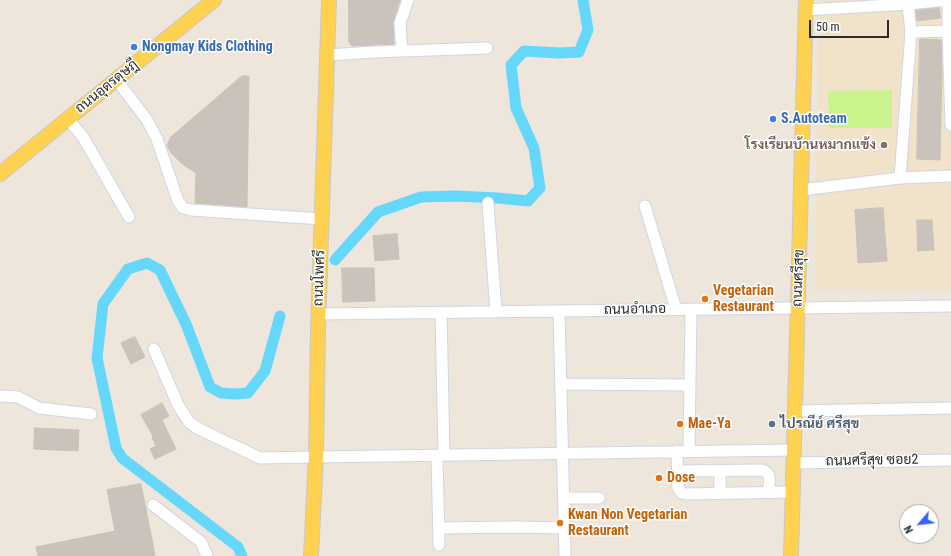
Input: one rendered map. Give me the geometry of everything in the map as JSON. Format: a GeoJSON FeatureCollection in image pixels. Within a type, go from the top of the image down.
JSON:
{"type":"FeatureCollection","features":[{"type":"Feature","properties":{"kind":"main road","name":"ถนนอุดรดุษฎี"},"geometry":{"type":"LineString","coordinates":[[0,174],[214,0]]}},
{"type":"Feature","properties":{"kind":"main road","name":"ถนนโพศรี"},"geometry":{"type":"LineString","coordinates":[[312,556],[329,0]]}},
{"type":"Feature","properties":{"kind":"main road","name":"ถนนศรีสุข"},"geometry":{"type":"LineString","coordinates":[[790,556],[806,5]]}},
{"type":"Feature","properties":{"kind":"street"},"geometry":{"type":"LineString","coordinates":[[402,52],[400,23],[408,0]]}},
{"type":"Feature","properties":{"kind":"street"},"geometry":{"type":"LineString","coordinates":[[806,5],[908,4],[948,0],[951,125]]}},
{"type":"Feature","properties":{"kind":"street"},"geometry":{"type":"LineString","coordinates":[[900,178],[911,32],[908,4]]}},
{"type":"Feature","properties":{"kind":"street"},"geometry":{"type":"LineString","coordinates":[[911,32],[949,31]]}},
{"type":"Feature","properties":{"kind":"street"},"geometry":{"type":"LineString","coordinates":[[327,55],[486,48]]}},
{"type":"Feature","properties":{"kind":"street"},"geometry":{"type":"LineString","coordinates":[[116,79],[147,120],[157,139],[178,201],[183,208],[191,210],[322,219]]}},
{"type":"Feature","properties":{"kind":"street"},"geometry":{"type":"LineString","coordinates":[[68,119],[83,137],[129,217]]}},
{"type":"Feature","properties":{"kind":"street"},"geometry":{"type":"LineString","coordinates":[[801,190],[900,178],[951,176]]}},
{"type":"Feature","properties":{"kind":"street"},"geometry":{"type":"LineString","coordinates":[[488,203],[496,312]]}},
{"type":"Feature","properties":{"kind":"street"},"geometry":{"type":"LineString","coordinates":[[645,206],[676,309]]}},
{"type":"Feature","properties":{"kind":"street","name":"ถนนอำเภอ"},"geometry":{"type":"LineString","coordinates":[[319,314],[951,306]]}},
{"type":"Feature","properties":{"kind":"street"},"geometry":{"type":"LineString","coordinates":[[691,309],[690,385],[683,451],[678,471],[678,488],[686,494],[792,492]]}},
{"type":"Feature","properties":{"kind":"street"},"geometry":{"type":"LineString","coordinates":[[559,311],[562,384],[562,453],[565,556]]}},
{"type":"Feature","properties":{"kind":"street"},"geometry":{"type":"LineString","coordinates":[[439,545],[441,455],[441,312]]}},
{"type":"Feature","properties":{"kind":"street","name":"ถนนศรีสุข ซอย2"},"geometry":{"type":"LineString","coordinates":[[154,349],[178,405],[189,422],[197,428],[260,458],[683,451],[793,456],[951,460]]}},
{"type":"Feature","properties":{"kind":"street"},"geometry":{"type":"LineString","coordinates":[[562,384],[690,385]]}},
{"type":"Feature","properties":{"kind":"street"},"geometry":{"type":"LineString","coordinates":[[0,396],[18,397],[39,408],[91,414]]}},
{"type":"Feature","properties":{"kind":"street"},"geometry":{"type":"LineString","coordinates":[[795,411],[951,408]]}},
{"type":"Feature","properties":{"kind":"street"},"geometry":{"type":"LineString","coordinates":[[678,471],[762,470],[766,471],[770,477],[768,492]]}},
{"type":"Feature","properties":{"kind":"street"},"geometry":{"type":"LineString","coordinates":[[720,471],[720,493]]}},
{"type":"Feature","properties":{"kind":"street"},"geometry":{"type":"LineString","coordinates":[[564,498],[599,498]]}},
{"type":"Feature","properties":{"kind":"street"},"geometry":{"type":"LineString","coordinates":[[154,505],[201,542],[207,556]]}},
{"type":"Feature","properties":{"kind":"street"},"geometry":{"type":"LineString","coordinates":[[439,528],[565,528]]}},
{"type":"Feature","properties":{"kind":"shaded area","name":"โรงเรียนบ้านหมากแข้ง"},"geometry":{"type":"Polygon","coordinates":[[[819,0],[951,0],[951,290],[815,290],[819,0]]]}},
{"type":"Feature","properties":{"kind":"green space"},"geometry":{"type":"Polygon","coordinates":[[[892,90],[892,128],[829,128],[828,91],[892,90]]]}},
{"type":"Feature","properties":{"kind":"building"},"geometry":{"type":"Polygon","coordinates":[[[349,0],[400,0],[393,23],[394,44],[352,46],[349,42],[349,0]]]}},
{"type":"Feature","properties":{"kind":"building"},"geometry":{"type":"Polygon","coordinates":[[[939,8],[941,18],[917,21],[916,10],[939,8]]]}},
{"type":"Feature","properties":{"kind":"building"},"geometry":{"type":"Polygon","coordinates":[[[920,39],[941,40],[942,70],[940,160],[917,159],[920,39]]]}},
{"type":"Feature","properties":{"kind":"building"},"geometry":{"type":"Polygon","coordinates":[[[242,76],[249,76],[247,207],[195,203],[196,173],[181,163],[171,153],[167,145],[171,137],[242,76]]]}},
{"type":"Feature","properties":{"kind":"building"},"geometry":{"type":"Polygon","coordinates":[[[883,208],[887,261],[858,263],[855,210],[883,208]]]}},
{"type":"Feature","properties":{"kind":"building"},"geometry":{"type":"Polygon","coordinates":[[[917,220],[932,220],[934,250],[918,251],[917,220]]]}},
{"type":"Feature","properties":{"kind":"building"},"geometry":{"type":"Polygon","coordinates":[[[397,234],[399,259],[375,261],[373,236],[397,234]]]}},
{"type":"Feature","properties":{"kind":"building"},"geometry":{"type":"Polygon","coordinates":[[[342,268],[374,268],[375,301],[343,302],[342,268]]]}},
{"type":"Feature","properties":{"kind":"building"},"geometry":{"type":"Polygon","coordinates":[[[135,337],[145,357],[131,364],[121,343],[135,337]]]}},
{"type":"Feature","properties":{"kind":"building"},"geometry":{"type":"Polygon","coordinates":[[[162,403],[169,416],[162,420],[176,449],[155,459],[150,449],[156,446],[152,437],[153,436],[141,415],[162,403]]]}},
{"type":"Feature","properties":{"kind":"building"},"geometry":{"type":"Polygon","coordinates":[[[35,428],[79,430],[78,451],[34,449],[35,428]]]}},
{"type":"Feature","properties":{"kind":"building"},"geometry":{"type":"Polygon","coordinates":[[[141,484],[155,555],[38,556],[36,547],[115,531],[107,490],[141,484]]]}},
{"type":"Feature","properties":{"kind":"waterway"},"geometry":{"type":"LineString","coordinates":[[335,260],[378,212],[421,197],[456,196],[528,201],[540,188],[534,148],[516,108],[511,65],[524,51],[559,53],[579,52],[588,30],[583,0]]}},
{"type":"Feature","properties":{"kind":"waterway"},"geometry":{"type":"LineString","coordinates":[[242,556],[238,547],[122,458],[116,448],[97,358],[103,304],[128,269],[147,263],[160,270],[186,324],[210,387],[221,393],[248,393],[265,371],[280,316]]}},
{"type":"Feature","properties":{"kind":"place","name":"Nongmay Kids Clothing"},"geometry":{"type":"Point","coordinates":[134,47]}},
{"type":"Feature","properties":{"kind":"place","name":"S.Autoteam"},"geometry":{"type":"Point","coordinates":[773,119]}},
{"type":"Feature","properties":{"kind":"place","name":"โรงเรียนบ้านหมากแข้ง"},"geometry":{"type":"Point","coordinates":[884,145]}},
{"type":"Feature","properties":{"kind":"place","name":"Vegetarian Restaurant"},"geometry":{"type":"Point","coordinates":[705,299]}},
{"type":"Feature","properties":{"kind":"place","name":"Mae-Ya"},"geometry":{"type":"Point","coordinates":[680,424]}},
{"type":"Feature","properties":{"kind":"place","name":"ไปรณีย์ ศรีสุข"},"geometry":{"type":"Point","coordinates":[772,424]}},
{"type":"Feature","properties":{"kind":"place","name":"Dose"},"geometry":{"type":"Point","coordinates":[659,478]}},
{"type":"Feature","properties":{"kind":"place","name":"Kwan Non Vegetarian Restaurant"},"geometry":{"type":"Point","coordinates":[560,523]}}]}
